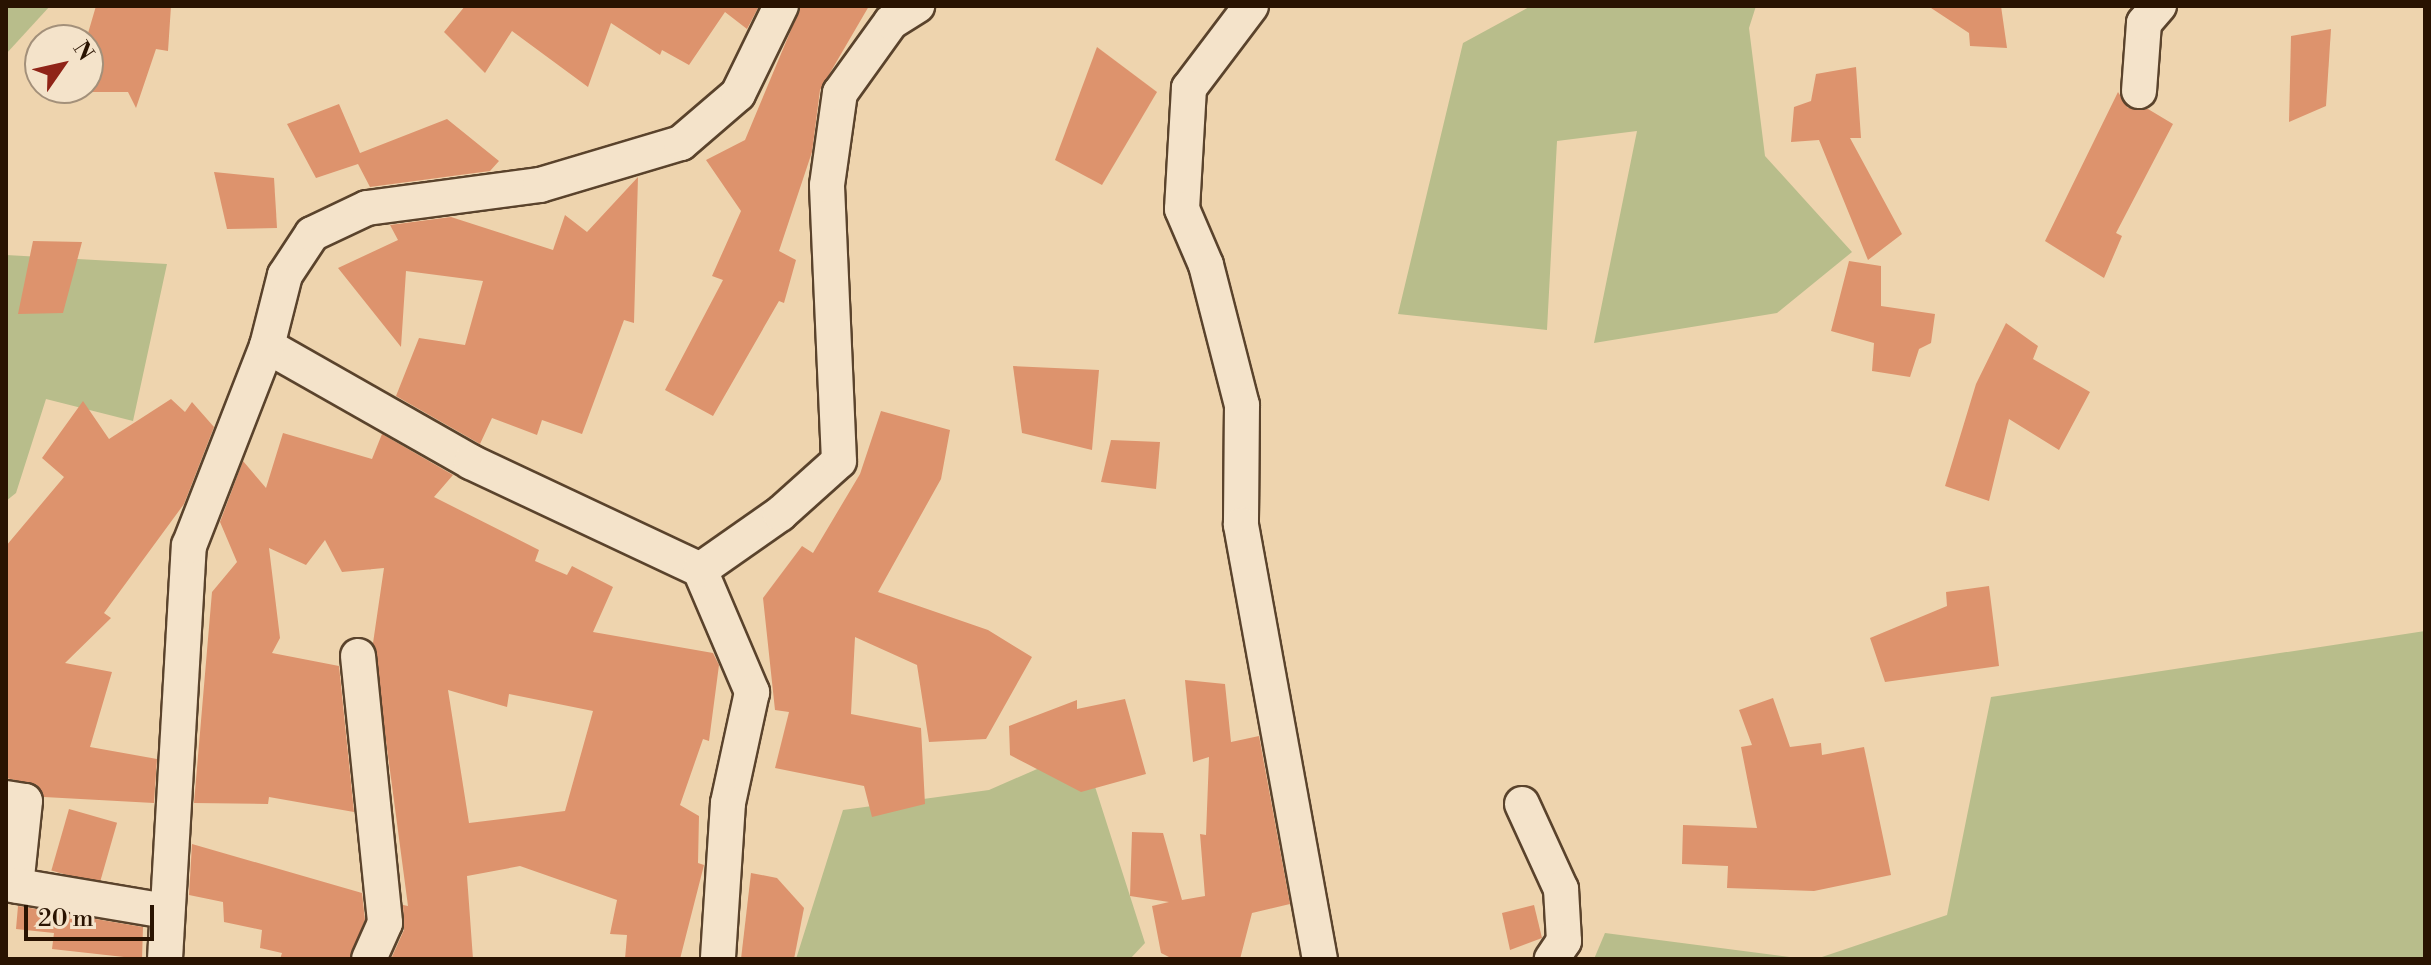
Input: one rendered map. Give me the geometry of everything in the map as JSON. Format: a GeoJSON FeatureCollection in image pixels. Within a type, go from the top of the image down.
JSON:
{"type":"FeatureCollection","features":[{"type":"Feature","properties":{"kind":"street"},"geometry":{"type":"LineString","coordinates":[[165,959],[189,546],[267,346],[285,275],[312,234],[367,208],[540,185],[681,143],[738,94],[781,6]]}},
{"type":"Feature","properties":{"kind":"street"},"geometry":{"type":"LineString","coordinates":[[700,570],[780,514],[839,461],[827,185],[840,93],[891,22],[917,6]]}},
{"type":"Feature","properties":{"kind":"street"},"geometry":{"type":"LineString","coordinates":[[1251,6],[1189,88],[1182,209],[1206,265],[1242,405],[1241,525],[1320,959]]}},
{"type":"Feature","properties":{"kind":"street"},"geometry":{"type":"LineString","coordinates":[[2139,91],[2144,23],[2159,6]]}},
{"type":"Feature","properties":{"kind":"street"},"geometry":{"type":"LineString","coordinates":[[267,346],[471,462],[700,570],[752,692],[728,803],[718,959]]}},
{"type":"Feature","properties":{"kind":"street"},"geometry":{"type":"LineString","coordinates":[[358,656],[385,923],[369,959]]}},
{"type":"Feature","properties":{"kind":"street"},"geometry":{"type":"LineString","coordinates":[[6,798],[25,801],[11,885],[166,911]]}},
{"type":"Feature","properties":{"kind":"street"},"geometry":{"type":"LineString","coordinates":[[1522,804],[1561,889],[1564,941],[1552,959]]}},
{"type":"Feature","properties":{"kind":"green space"},"geometry":{"type":"Polygon","coordinates":[[[6,6],[50,6],[34,24],[24,24],[24,34],[6,54],[6,6]]]}},
{"type":"Feature","properties":{"kind":"green space"},"geometry":{"type":"Polygon","coordinates":[[[1531,6],[1756,6],[1749,28],[1765,156],[1852,252],[1777,313],[1594,343],[1637,131],[1557,141],[1547,330],[1398,314],[1463,43],[1531,6]]]}},
{"type":"Feature","properties":{"kind":"green space"},"geometry":{"type":"Polygon","coordinates":[[[6,255],[167,264],[133,421],[46,399],[16,493],[6,501],[6,255]]]}},
{"type":"Feature","properties":{"kind":"green space"},"geometry":{"type":"Polygon","coordinates":[[[2425,631],[2425,959],[1816,959],[1947,915],[1991,697],[2425,631]]]}},
{"type":"Feature","properties":{"kind":"green space"},"geometry":{"type":"Polygon","coordinates":[[[1083,749],[1145,943],[1130,959],[796,959],[843,810],[989,790],[1083,749]]]}},
{"type":"Feature","properties":{"kind":"green space"},"geometry":{"type":"Polygon","coordinates":[[[1605,933],[1805,959],[1594,959],[1605,933]]]}},
{"type":"Feature","properties":{"kind":"building"},"geometry":{"type":"Polygon","coordinates":[[[96,6],[171,6],[168,51],[156,49],[136,108],[128,92],[104,92],[104,24],[91,24],[96,6]]]}},
{"type":"Feature","properties":{"kind":"building"},"geometry":{"type":"Polygon","coordinates":[[[465,6],[759,6],[747,29],[725,12],[689,65],[662,50],[660,55],[611,23],[588,87],[512,31],[485,73],[444,32],[465,6]]]}},
{"type":"Feature","properties":{"kind":"building"},"geometry":{"type":"Polygon","coordinates":[[[801,6],[869,6],[820,90],[812,152],[779,251],[796,260],[784,303],[779,301],[713,416],[665,390],[723,280],[712,276],[741,211],[706,160],[745,140],[801,6]]]}},
{"type":"Feature","properties":{"kind":"building"},"geometry":{"type":"Polygon","coordinates":[[[1928,6],[2001,6],[2007,48],[1970,46],[1969,33],[1928,6]]]}},
{"type":"Feature","properties":{"kind":"building"},"geometry":{"type":"Polygon","coordinates":[[[2331,29],[2326,106],[2289,122],[2291,36],[2331,29]]]}},
{"type":"Feature","properties":{"kind":"building"},"geometry":{"type":"Polygon","coordinates":[[[1097,47],[1157,92],[1102,185],[1055,160],[1097,47]]]}},
{"type":"Feature","properties":{"kind":"building"},"geometry":{"type":"Polygon","coordinates":[[[1856,67],[1861,138],[1850,138],[1902,234],[1868,260],[1819,140],[1791,142],[1794,107],[1811,101],[1816,74],[1856,67]]]}},
{"type":"Feature","properties":{"kind":"building"},"geometry":{"type":"Polygon","coordinates":[[[2118,92],[2128,108],[2148,109],[2173,124],[2116,233],[2122,236],[2104,278],[2045,241],[2118,92]]]}},
{"type":"Feature","properties":{"kind":"building"},"geometry":{"type":"Polygon","coordinates":[[[339,104],[360,153],[447,119],[499,161],[490,171],[370,187],[358,164],[316,178],[287,124],[339,104]]]}},
{"type":"Feature","properties":{"kind":"building"},"geometry":{"type":"Polygon","coordinates":[[[214,172],[274,178],[277,228],[227,229],[214,172]]]}},
{"type":"Feature","properties":{"kind":"building"},"geometry":{"type":"Polygon","coordinates":[[[638,177],[634,323],[624,320],[582,434],[542,420],[537,435],[492,418],[480,444],[396,396],[419,338],[465,345],[483,281],[406,271],[401,347],[338,268],[398,240],[390,225],[451,217],[553,250],[565,215],[587,232],[638,177]]]}},
{"type":"Feature","properties":{"kind":"building"},"geometry":{"type":"Polygon","coordinates":[[[33,241],[82,242],[63,313],[18,314],[33,241]]]}},
{"type":"Feature","properties":{"kind":"building"},"geometry":{"type":"Polygon","coordinates":[[[1849,261],[1881,266],[1881,306],[1935,314],[1931,343],[1919,349],[1910,377],[1872,371],[1874,343],[1831,331],[1849,261]]]}},
{"type":"Feature","properties":{"kind":"building"},"geometry":{"type":"Polygon","coordinates":[[[2006,323],[2038,346],[2033,359],[2090,392],[2059,450],[2009,419],[1989,501],[1945,486],[1976,384],[2006,323]]]}},
{"type":"Feature","properties":{"kind":"building"},"geometry":{"type":"Polygon","coordinates":[[[1013,366],[1099,370],[1092,450],[1022,433],[1013,366]]]}},
{"type":"Feature","properties":{"kind":"building"},"geometry":{"type":"Polygon","coordinates":[[[171,399],[185,412],[192,402],[214,427],[184,504],[104,613],[111,618],[65,663],[112,672],[90,747],[157,759],[154,803],[44,797],[37,785],[6,778],[6,546],[64,477],[42,458],[83,401],[109,439],[171,399]]]}},
{"type":"Feature","properties":{"kind":"building"},"geometry":{"type":"Polygon","coordinates":[[[881,411],[950,430],[941,479],[878,592],[988,630],[1032,657],[986,739],[929,742],[917,665],[855,637],[851,714],[921,728],[925,804],[872,817],[864,786],[775,768],[789,712],[775,710],[763,598],[802,546],[813,553],[860,474],[881,411]]]}},
{"type":"Feature","properties":{"kind":"building"},"geometry":{"type":"Polygon","coordinates":[[[283,433],[372,459],[382,434],[453,475],[434,497],[539,550],[535,561],[567,575],[572,566],[613,587],[593,632],[713,653],[719,665],[709,741],[703,739],[680,805],[699,816],[698,863],[704,865],[680,959],[625,959],[627,935],[610,934],[617,900],[520,866],[467,876],[473,959],[391,959],[404,930],[403,905],[408,906],[373,643],[384,568],[342,572],[325,540],[306,565],[269,548],[280,638],[272,653],[339,666],[354,812],[269,797],[268,804],[194,803],[212,592],[237,562],[220,522],[243,461],[266,488],[283,433]],[[448,690],[469,823],[565,811],[593,711],[509,694],[507,707],[448,690]]]}},
{"type":"Feature","properties":{"kind":"building"},"geometry":{"type":"Polygon","coordinates":[[[1111,440],[1160,442],[1156,489],[1101,482],[1111,440]]]}},
{"type":"Feature","properties":{"kind":"building"},"geometry":{"type":"Polygon","coordinates":[[[1989,586],[1999,666],[1885,682],[1870,638],[1947,606],[1946,592],[1989,586]]]}},
{"type":"Feature","properties":{"kind":"building"},"geometry":{"type":"Polygon","coordinates":[[[1185,680],[1225,684],[1231,742],[1259,736],[1290,904],[1252,913],[1240,959],[1173,959],[1161,953],[1152,906],[1169,902],[1130,896],[1132,832],[1163,833],[1182,900],[1205,896],[1200,834],[1206,835],[1209,757],[1193,762],[1185,680]]]}},
{"type":"Feature","properties":{"kind":"building"},"geometry":{"type":"Polygon","coordinates":[[[1773,698],[1790,747],[1821,743],[1822,755],[1864,747],[1891,875],[1814,891],[1727,888],[1728,866],[1682,864],[1683,825],[1757,828],[1741,747],[1752,745],[1739,710],[1773,698]]]}},
{"type":"Feature","properties":{"kind":"building"},"geometry":{"type":"Polygon","coordinates":[[[1125,699],[1146,774],[1081,792],[1010,755],[1009,726],[1077,700],[1077,709],[1125,699]]]}},
{"type":"Feature","properties":{"kind":"building"},"geometry":{"type":"Polygon","coordinates":[[[69,809],[117,823],[99,884],[51,871],[69,809]]]}},
{"type":"Feature","properties":{"kind":"building"},"geometry":{"type":"Polygon","coordinates":[[[192,844],[362,893],[365,920],[349,959],[280,959],[282,953],[260,948],[262,930],[224,922],[223,902],[189,895],[192,844]]]}},
{"type":"Feature","properties":{"kind":"building"},"geometry":{"type":"Polygon","coordinates":[[[751,873],[777,878],[804,908],[794,959],[741,959],[751,873]]]}},
{"type":"Feature","properties":{"kind":"building"},"geometry":{"type":"Polygon","coordinates":[[[1534,905],[1542,938],[1510,950],[1502,913],[1534,905]]]}},
{"type":"Feature","properties":{"kind":"building"},"geometry":{"type":"Polygon","coordinates":[[[18,906],[143,927],[142,959],[52,949],[54,933],[16,929],[18,906]]]}}]}
